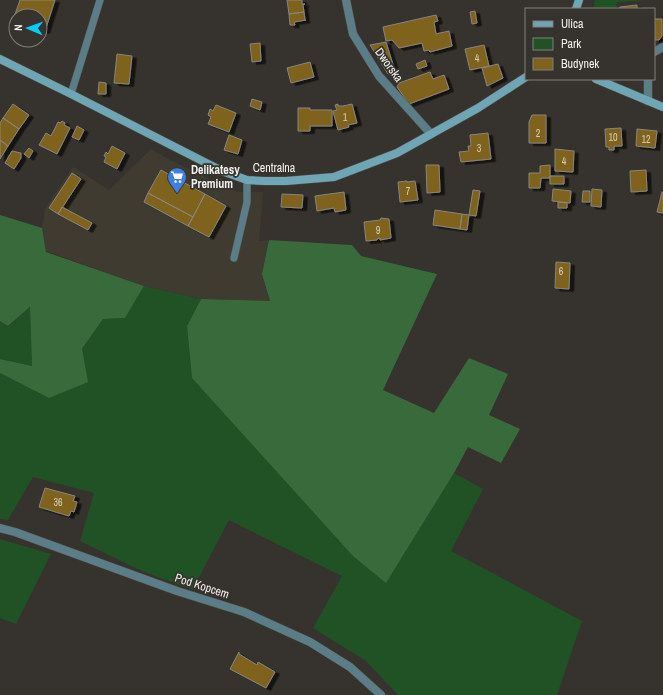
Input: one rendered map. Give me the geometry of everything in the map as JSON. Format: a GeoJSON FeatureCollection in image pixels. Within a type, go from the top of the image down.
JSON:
{"type":"FeatureCollection","features":[{"type":"Feature","properties":{"kind":"street","name":"Dworska"},"geometry":{"type":"LineString","coordinates":[[346,0],[353,34],[375,70],[431,134]]}},
{"type":"Feature","properties":{"kind":"street","name":"Centralna"},"geometry":{"type":"LineString","coordinates":[[0,59],[222,171],[247,180],[286,181],[334,177],[397,153],[478,108],[525,78]]}},
{"type":"Feature","properties":{"kind":"street"},"geometry":{"type":"LineString","coordinates":[[602,80],[663,107]]}},
{"type":"Feature","properties":{"kind":"street"},"geometry":{"type":"LineString","coordinates":[[648,80],[648,101]]}},
{"type":"Feature","properties":{"kind":"street","name":"Pod Kopcem"},"geometry":{"type":"LineString","coordinates":[[0,528],[22,534],[177,591],[244,612],[310,642],[350,667],[381,695]]}},
{"type":"Feature","properties":{"kind":"lane"},"geometry":{"type":"LineString","coordinates":[[71,94],[100,0]]}},
{"type":"Feature","properties":{"kind":"lane"},"geometry":{"type":"LineString","coordinates":[[234,258],[247,202],[247,180]]}},
{"type":"Feature","properties":{"kind":"shaded area"},"geometry":{"type":"Polygon","coordinates":[[[151,149],[166,158],[237,192],[263,192],[259,241],[269,240],[262,274],[270,301],[201,299],[144,286],[46,251],[42,228],[45,209],[73,167],[109,190],[151,149]]]}},
{"type":"Feature","properties":{"kind":"green space"},"geometry":{"type":"Polygon","coordinates":[[[595,0],[647,0],[617,2],[616,8],[593,8],[595,0]]]}},
{"type":"Feature","properties":{"kind":"green space"},"geometry":{"type":"Polygon","coordinates":[[[0,215],[42,228],[46,252],[144,286],[125,318],[103,319],[82,349],[88,382],[49,398],[0,373],[0,359],[32,366],[30,307],[8,326],[0,321],[0,215]]]}},
{"type":"Feature","properties":{"kind":"green space"},"geometry":{"type":"Polygon","coordinates":[[[269,240],[352,245],[361,256],[437,274],[383,390],[434,413],[469,358],[508,374],[489,415],[520,429],[501,463],[468,447],[454,473],[386,583],[353,556],[192,378],[187,326],[201,299],[270,301],[262,274],[269,240]]]}},
{"type":"Feature","properties":{"kind":"green space"},"geometry":{"type":"Polygon","coordinates":[[[144,286],[201,299],[187,326],[192,378],[386,583],[454,473],[483,489],[451,551],[582,621],[557,695],[398,695],[366,661],[313,628],[342,576],[229,520],[198,579],[194,590],[144,572],[80,541],[94,493],[33,477],[8,520],[0,519],[0,373],[49,398],[103,319],[125,318],[144,286]]]}},
{"type":"Feature","properties":{"kind":"green space"},"geometry":{"type":"Polygon","coordinates":[[[30,307],[32,366],[0,359],[0,321],[9,326],[30,307]]]}},
{"type":"Feature","properties":{"kind":"green space"},"geometry":{"type":"Polygon","coordinates":[[[0,539],[51,554],[16,624],[0,618],[0,539]]]}},
{"type":"Feature","properties":{"kind":"building"},"geometry":{"type":"Polygon","coordinates":[[[20,0],[55,0],[48,22],[48,8],[17,8],[20,0]]]}},
{"type":"Feature","properties":{"kind":"building"},"geometry":{"type":"Polygon","coordinates":[[[287,0],[302,0],[302,4],[305,4],[303,5],[304,12],[289,14],[287,0]]]}},
{"type":"Feature","properties":{"kind":"building"},"geometry":{"type":"Polygon","coordinates":[[[637,5],[637,8],[620,7],[637,5]]]}},
{"type":"Feature","properties":{"kind":"building"},"geometry":{"type":"Polygon","coordinates":[[[475,11],[477,23],[472,24],[470,12],[475,11]]]}},
{"type":"Feature","properties":{"kind":"building"},"geometry":{"type":"Polygon","coordinates":[[[304,12],[306,20],[294,22],[295,25],[290,25],[289,14],[304,12]]]}},
{"type":"Feature","properties":{"kind":"building"},"geometry":{"type":"Polygon","coordinates":[[[436,15],[438,21],[434,22],[436,34],[449,31],[452,46],[430,52],[429,50],[424,51],[422,43],[399,48],[392,40],[386,41],[383,27],[436,15]]]}},
{"type":"Feature","properties":{"kind":"building"},"geometry":{"type":"Polygon","coordinates":[[[655,19],[662,19],[662,36],[659,40],[655,40],[655,19]]]}},
{"type":"Feature","properties":{"kind":"building"},"geometry":{"type":"Polygon","coordinates":[[[386,42],[395,71],[388,74],[370,45],[386,42]]]}},
{"type":"Feature","properties":{"kind":"building"},"geometry":{"type":"Polygon","coordinates":[[[260,43],[261,61],[252,62],[250,44],[260,43]]]}},
{"type":"Feature","properties":{"kind":"building"},"geometry":{"type":"Polygon","coordinates":[[[484,45],[489,66],[470,70],[465,49],[484,45]]]}},
{"type":"Feature","properties":{"kind":"building"},"geometry":{"type":"Polygon","coordinates":[[[117,54],[132,56],[129,84],[114,83],[117,54]]]}},
{"type":"Feature","properties":{"kind":"building"},"geometry":{"type":"Polygon","coordinates":[[[425,60],[427,66],[418,69],[416,64],[425,60]]]}},
{"type":"Feature","properties":{"kind":"building"},"geometry":{"type":"Polygon","coordinates":[[[310,62],[314,77],[291,83],[287,68],[310,62]]]}},
{"type":"Feature","properties":{"kind":"building"},"geometry":{"type":"Polygon","coordinates":[[[498,64],[503,78],[487,86],[482,68],[498,64]]]}},
{"type":"Feature","properties":{"kind":"building"},"geometry":{"type":"Polygon","coordinates":[[[430,72],[433,79],[444,75],[449,89],[409,104],[397,87],[399,83],[430,72]]]}},
{"type":"Feature","properties":{"kind":"building"},"geometry":{"type":"Polygon","coordinates":[[[99,82],[106,83],[106,94],[98,94],[99,82]]]}},
{"type":"Feature","properties":{"kind":"building"},"geometry":{"type":"Polygon","coordinates":[[[252,99],[262,102],[260,110],[250,106],[252,99]]]}},
{"type":"Feature","properties":{"kind":"building"},"geometry":{"type":"Polygon","coordinates":[[[13,104],[29,115],[19,129],[3,118],[13,104]]]}},
{"type":"Feature","properties":{"kind":"building"},"geometry":{"type":"Polygon","coordinates":[[[338,104],[338,106],[343,106],[352,104],[357,123],[348,125],[349,127],[338,130],[333,111],[337,110],[335,105],[338,104]]]}},
{"type":"Feature","properties":{"kind":"building"},"geometry":{"type":"Polygon","coordinates":[[[216,105],[236,113],[229,132],[208,124],[211,117],[208,115],[210,109],[213,111],[216,105]]]}},
{"type":"Feature","properties":{"kind":"building"},"geometry":{"type":"Polygon","coordinates":[[[298,108],[310,108],[310,110],[332,110],[332,126],[310,126],[310,131],[298,131],[298,108]]]}},
{"type":"Feature","properties":{"kind":"building"},"geometry":{"type":"Polygon","coordinates":[[[532,115],[546,115],[546,143],[529,143],[529,122],[532,115]]]}},
{"type":"Feature","properties":{"kind":"building"},"geometry":{"type":"Polygon","coordinates":[[[3,118],[19,129],[8,146],[0,140],[0,123],[3,118]]]}},
{"type":"Feature","properties":{"kind":"building"},"geometry":{"type":"Polygon","coordinates":[[[62,121],[65,123],[64,125],[70,128],[57,154],[39,145],[46,133],[51,136],[58,122],[61,123],[62,121]]]}},
{"type":"Feature","properties":{"kind":"building"},"geometry":{"type":"Polygon","coordinates":[[[77,126],[84,130],[79,140],[72,137],[77,126]]]}},
{"type":"Feature","properties":{"kind":"building"},"geometry":{"type":"Polygon","coordinates":[[[621,128],[622,146],[614,146],[614,150],[609,150],[609,147],[606,147],[605,129],[621,128]]]}},
{"type":"Feature","properties":{"kind":"building"},"geometry":{"type":"Polygon","coordinates":[[[637,129],[657,131],[655,148],[636,146],[637,129]]]}},
{"type":"Feature","properties":{"kind":"building"},"geometry":{"type":"Polygon","coordinates":[[[488,133],[491,159],[461,162],[459,152],[469,151],[468,146],[471,146],[470,135],[488,133]]]}},
{"type":"Feature","properties":{"kind":"building"},"geometry":{"type":"Polygon","coordinates":[[[229,135],[242,140],[238,154],[224,150],[229,135]]]}},
{"type":"Feature","properties":{"kind":"building"},"geometry":{"type":"Polygon","coordinates":[[[0,140],[8,146],[0,159],[0,140]]]}},
{"type":"Feature","properties":{"kind":"building"},"geometry":{"type":"Polygon","coordinates":[[[112,146],[125,153],[117,169],[104,162],[106,152],[108,154],[112,146]]]}},
{"type":"Feature","properties":{"kind":"building"},"geometry":{"type":"Polygon","coordinates":[[[29,148],[33,151],[29,158],[24,154],[29,148]]]}},
{"type":"Feature","properties":{"kind":"building"},"geometry":{"type":"Polygon","coordinates":[[[555,149],[574,151],[573,172],[555,171],[555,149]]]}},
{"type":"Feature","properties":{"kind":"building"},"geometry":{"type":"Polygon","coordinates":[[[12,151],[21,153],[21,158],[14,169],[5,163],[12,151]]]}},
{"type":"Feature","properties":{"kind":"building"},"geometry":{"type":"Polygon","coordinates":[[[426,165],[439,165],[440,192],[427,193],[426,165]]]}},
{"type":"Feature","properties":{"kind":"building"},"geometry":{"type":"Polygon","coordinates":[[[550,165],[550,178],[541,178],[540,188],[529,188],[529,173],[540,173],[540,166],[550,165]]]}},
{"type":"Feature","properties":{"kind":"building","name":"Delikatesy Premium"},"geometry":{"type":"Polygon","coordinates":[[[161,170],[205,194],[193,217],[148,193],[161,170]]]}},
{"type":"Feature","properties":{"kind":"building"},"geometry":{"type":"Polygon","coordinates":[[[646,170],[647,191],[631,192],[630,171],[646,170]]]}},
{"type":"Feature","properties":{"kind":"building"},"geometry":{"type":"Polygon","coordinates":[[[72,173],[81,179],[58,214],[49,208],[72,173]]]}},
{"type":"Feature","properties":{"kind":"building"},"geometry":{"type":"Polygon","coordinates":[[[550,176],[564,176],[564,184],[550,184],[550,176]]]}},
{"type":"Feature","properties":{"kind":"building"},"geometry":{"type":"Polygon","coordinates":[[[415,181],[418,200],[400,202],[398,182],[415,181]]]}},
{"type":"Feature","properties":{"kind":"building"},"geometry":{"type":"Polygon","coordinates":[[[553,189],[571,191],[570,203],[552,201],[553,189]]]}},
{"type":"Feature","properties":{"kind":"building"},"geometry":{"type":"Polygon","coordinates":[[[592,189],[602,190],[601,207],[591,206],[592,189]]]}},
{"type":"Feature","properties":{"kind":"building"},"geometry":{"type":"Polygon","coordinates":[[[473,190],[480,191],[476,216],[469,215],[473,190]]]}},
{"type":"Feature","properties":{"kind":"building"},"geometry":{"type":"Polygon","coordinates":[[[583,191],[590,191],[590,202],[582,202],[583,191]]]}},
{"type":"Feature","properties":{"kind":"building"},"geometry":{"type":"Polygon","coordinates":[[[344,192],[346,210],[335,212],[334,208],[317,211],[315,196],[344,192]]]}},
{"type":"Feature","properties":{"kind":"building"},"geometry":{"type":"Polygon","coordinates":[[[663,192],[663,213],[657,212],[663,192]]]}},
{"type":"Feature","properties":{"kind":"building"},"geometry":{"type":"Polygon","coordinates":[[[148,193],[193,217],[188,226],[144,202],[148,193]]]}},
{"type":"Feature","properties":{"kind":"building"},"geometry":{"type":"Polygon","coordinates":[[[205,194],[226,206],[209,237],[188,226],[205,194]]]}},
{"type":"Feature","properties":{"kind":"building"},"geometry":{"type":"Polygon","coordinates":[[[282,194],[303,195],[302,208],[281,207],[282,194]]]}},
{"type":"Feature","properties":{"kind":"building"},"geometry":{"type":"Polygon","coordinates":[[[558,202],[567,203],[567,208],[558,208],[558,202]]]}},
{"type":"Feature","properties":{"kind":"building"},"geometry":{"type":"Polygon","coordinates":[[[62,207],[92,223],[88,230],[58,214],[62,207]]]}},
{"type":"Feature","properties":{"kind":"building"},"geometry":{"type":"Polygon","coordinates":[[[435,210],[462,214],[460,229],[433,225],[435,210]]]}},
{"type":"Feature","properties":{"kind":"building"},"geometry":{"type":"Polygon","coordinates":[[[462,214],[469,215],[467,230],[460,229],[462,214]]]}},
{"type":"Feature","properties":{"kind":"building"},"geometry":{"type":"Polygon","coordinates":[[[381,218],[389,219],[391,238],[380,240],[380,238],[377,240],[366,241],[364,222],[380,220],[381,218]]]}},
{"type":"Feature","properties":{"kind":"building"},"geometry":{"type":"Polygon","coordinates":[[[556,262],[570,263],[569,289],[555,288],[556,262]]]}},
{"type":"Feature","properties":{"kind":"building"},"geometry":{"type":"Polygon","coordinates":[[[45,488],[75,496],[73,501],[77,502],[74,512],[71,511],[69,516],[39,507],[45,488]]]}},
{"type":"Feature","properties":{"kind":"building"},"geometry":{"type":"Polygon","coordinates":[[[239,652],[239,654],[257,665],[258,662],[275,672],[266,688],[230,669],[239,652]]]}},
{"type":"Feature","properties":{"kind":"place","name":"Delikatesy Premium"},"geometry":{"type":"Point","coordinates":[177,194]}}]}
